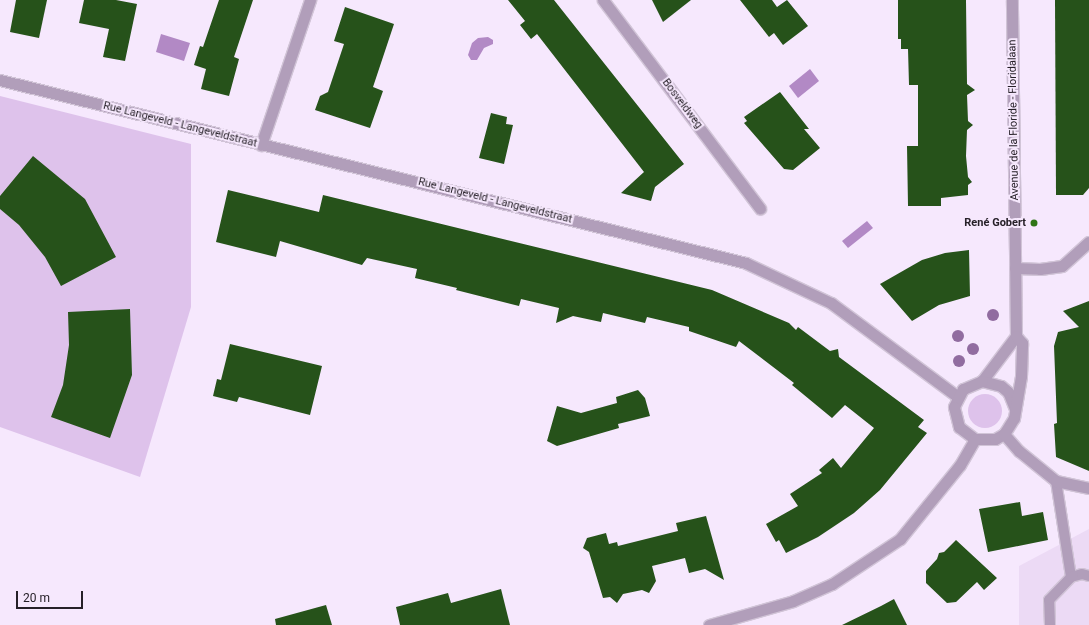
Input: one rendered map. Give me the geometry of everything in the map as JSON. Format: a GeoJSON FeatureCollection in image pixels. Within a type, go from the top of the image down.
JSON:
{"type":"FeatureCollection","features":[{"type":"Feature","properties":{"kind":"street"},"geometry":{"type":"LineString","coordinates":[[261,145],[310,0]]}},
{"type":"Feature","properties":{"kind":"street","name":"Bosveldweg"},"geometry":{"type":"LineString","coordinates":[[603,0],[760,208]]}},
{"type":"Feature","properties":{"kind":"street","name":"Avenue de la Floride - Floridalaan"},"geometry":{"type":"LineString","coordinates":[[1004,434],[1014,418],[1021,369],[1022,343],[1016,336],[1012,0]]}},
{"type":"Feature","properties":{"kind":"street","name":"Rue Langeveld - Langeveldstraat"},"geometry":{"type":"LineString","coordinates":[[0,80],[746,263],[831,303],[958,397]]}},
{"type":"Feature","properties":{"kind":"street"},"geometry":{"type":"LineString","coordinates":[[1015,268],[1040,269],[1062,266],[1089,242]]}},
{"type":"Feature","properties":{"kind":"street"},"geometry":{"type":"LineString","coordinates":[[982,381],[1016,336]]}},
{"type":"Feature","properties":{"kind":"street"},"geometry":{"type":"LineString","coordinates":[[1015,409],[1008,392],[1001,386],[982,381],[972,383],[958,397],[954,407],[959,427],[975,439],[996,439],[1004,434],[1019,451],[1056,481],[1089,488]]}},
{"type":"Feature","properties":{"kind":"street"},"geometry":{"type":"LineString","coordinates":[[709,625],[793,601],[826,587],[900,539],[960,465],[975,439]]}},
{"type":"Feature","properties":{"kind":"lane"},"geometry":{"type":"LineString","coordinates":[[1056,481],[1071,577]]}},
{"type":"Feature","properties":{"kind":"lane"},"geometry":{"type":"LineString","coordinates":[[1050,625],[1049,600],[1071,577],[1082,574],[1089,576]]}},
{"type":"Feature","properties":{"kind":"shaded area"},"geometry":{"type":"Polygon","coordinates":[[[161,34],[190,43],[184,61],[156,52],[161,34]]]}},
{"type":"Feature","properties":{"kind":"shaded area"},"geometry":{"type":"Polygon","coordinates":[[[488,37],[493,40],[493,44],[484,48],[477,60],[471,60],[468,55],[472,43],[478,38],[488,37]]]}},
{"type":"Feature","properties":{"kind":"shaded area"},"geometry":{"type":"Polygon","coordinates":[[[810,69],[819,81],[798,98],[789,86],[810,69]]]}},
{"type":"Feature","properties":{"kind":"shaded area"},"geometry":{"type":"Polygon","coordinates":[[[0,96],[191,144],[191,307],[140,477],[0,427],[0,96]]]}},
{"type":"Feature","properties":{"kind":"shaded area"},"geometry":{"type":"Polygon","coordinates":[[[867,221],[873,228],[848,248],[842,241],[867,221]]]}},
{"type":"Feature","properties":{"kind":"shaded area"},"geometry":{"type":"Polygon","coordinates":[[[982,394],[988,394],[997,399],[1001,405],[1001,417],[997,423],[988,428],[982,428],[973,423],[968,414],[968,408],[973,399],[982,394]]]}},
{"type":"Feature","properties":{"kind":"shaded area"},"geometry":{"type":"Polygon","coordinates":[[[1089,529],[1089,625],[1019,625],[1019,566],[1089,529]]]}},
{"type":"Feature","properties":{"kind":"building"},"geometry":{"type":"Polygon","coordinates":[[[16,0],[47,0],[39,38],[10,32],[16,0]]]}},
{"type":"Feature","properties":{"kind":"building"},"geometry":{"type":"Polygon","coordinates":[[[84,0],[116,0],[137,4],[125,61],[103,57],[109,29],[79,23],[84,0]]]}},
{"type":"Feature","properties":{"kind":"building"},"geometry":{"type":"Polygon","coordinates":[[[219,0],[253,0],[234,57],[239,59],[229,96],[201,89],[206,69],[194,65],[200,46],[203,47],[219,0]]]}},
{"type":"Feature","properties":{"kind":"building"},"geometry":{"type":"Polygon","coordinates":[[[508,0],[554,0],[684,164],[655,187],[651,201],[621,193],[644,172],[537,34],[531,39],[520,25],[525,21],[508,0]]]}},
{"type":"Feature","properties":{"kind":"building"},"geometry":{"type":"Polygon","coordinates":[[[652,0],[691,0],[663,22],[652,0]]]}},
{"type":"Feature","properties":{"kind":"building"},"geometry":{"type":"Polygon","coordinates":[[[740,0],[772,0],[777,7],[787,0],[808,26],[783,45],[774,33],[769,37],[740,0]]]}},
{"type":"Feature","properties":{"kind":"building"},"geometry":{"type":"Polygon","coordinates":[[[898,0],[966,0],[967,84],[975,90],[967,95],[968,121],[973,125],[967,130],[966,156],[968,177],[972,182],[968,185],[968,195],[941,198],[941,206],[908,206],[907,146],[918,146],[918,85],[909,85],[908,49],[901,49],[901,39],[898,39],[898,0]]]}},
{"type":"Feature","properties":{"kind":"building"},"geometry":{"type":"Polygon","coordinates":[[[1055,0],[1089,0],[1089,188],[1083,195],[1056,195],[1055,0]]]}},
{"type":"Feature","properties":{"kind":"building"},"geometry":{"type":"Polygon","coordinates":[[[345,7],[394,24],[373,87],[383,91],[370,128],[315,110],[320,96],[328,92],[344,44],[334,41],[345,7]]]}},
{"type":"Feature","properties":{"kind":"building"},"geometry":{"type":"Polygon","coordinates":[[[780,92],[809,129],[804,129],[820,148],[793,170],[784,169],[744,123],[747,121],[744,117],[780,92]]]}},
{"type":"Feature","properties":{"kind":"building"},"geometry":{"type":"Polygon","coordinates":[[[491,113],[507,117],[506,124],[513,125],[504,164],[479,158],[491,113]]]}},
{"type":"Feature","properties":{"kind":"building"},"geometry":{"type":"Polygon","coordinates":[[[33,156],[85,199],[116,257],[61,286],[45,257],[19,225],[0,209],[0,196],[33,156]]]}},
{"type":"Feature","properties":{"kind":"building"},"geometry":{"type":"Polygon","coordinates":[[[228,190],[319,212],[323,195],[712,290],[789,323],[796,330],[798,327],[830,351],[838,349],[839,357],[924,420],[918,427],[927,433],[880,490],[854,513],[818,537],[786,553],[779,540],[776,542],[766,524],[798,506],[790,494],[822,473],[819,470],[833,458],[841,468],[874,428],[845,405],[832,418],[792,385],[794,383],[739,341],[736,347],[689,331],[689,327],[647,317],[645,323],[603,313],[601,322],[573,316],[556,323],[559,308],[521,299],[519,306],[456,290],[457,288],[415,278],[417,269],[367,258],[362,265],[280,241],[276,257],[216,242],[228,190]]]}},
{"type":"Feature","properties":{"kind":"building"},"geometry":{"type":"Polygon","coordinates":[[[969,250],[970,296],[939,305],[912,321],[880,284],[922,260],[945,253],[969,250]]]}},
{"type":"Feature","properties":{"kind":"building"},"geometry":{"type":"Polygon","coordinates":[[[1089,301],[1089,471],[1056,457],[1054,424],[1057,423],[1054,346],[1058,332],[1079,327],[1063,311],[1089,301]]]}},
{"type":"Feature","properties":{"kind":"building"},"geometry":{"type":"Polygon","coordinates":[[[130,309],[132,375],[110,438],[51,417],[63,385],[69,345],[68,312],[130,309]]]}},
{"type":"Feature","properties":{"kind":"building"},"geometry":{"type":"Polygon","coordinates":[[[230,344],[322,366],[310,415],[239,397],[237,402],[213,396],[217,379],[221,380],[230,344]]]}},
{"type":"Feature","properties":{"kind":"building"},"geometry":{"type":"Polygon","coordinates":[[[638,390],[645,398],[650,416],[618,424],[619,428],[557,446],[547,441],[557,406],[581,413],[617,403],[616,397],[638,390]]]}},
{"type":"Feature","properties":{"kind":"building"},"geometry":{"type":"Polygon","coordinates":[[[1020,502],[1022,516],[1043,512],[1048,540],[988,552],[979,509],[1020,502]]]}},
{"type":"Feature","properties":{"kind":"building"},"geometry":{"type":"Polygon","coordinates":[[[706,516],[724,580],[705,569],[689,573],[685,558],[652,566],[656,581],[649,593],[642,590],[623,594],[617,603],[610,597],[603,598],[589,552],[583,548],[587,538],[606,533],[609,544],[617,542],[618,546],[678,531],[676,523],[706,516]]]}},
{"type":"Feature","properties":{"kind":"building"},"geometry":{"type":"Polygon","coordinates":[[[956,540],[997,578],[984,590],[977,582],[956,602],[947,603],[926,583],[926,571],[937,559],[939,553],[944,552],[956,540]]]}},
{"type":"Feature","properties":{"kind":"building"},"geometry":{"type":"Polygon","coordinates":[[[501,589],[510,625],[400,625],[396,607],[448,593],[451,603],[501,589]]]}},
{"type":"Feature","properties":{"kind":"building"},"geometry":{"type":"Polygon","coordinates":[[[894,599],[907,625],[842,625],[881,606],[894,599]]]}},
{"type":"Feature","properties":{"kind":"building"},"geometry":{"type":"Polygon","coordinates":[[[326,605],[332,625],[276,625],[275,619],[326,605]]]}},
{"type":"Feature","properties":{"kind":"place","name":"René Gobert"},"geometry":{"type":"Point","coordinates":[1034,223]}}]}
